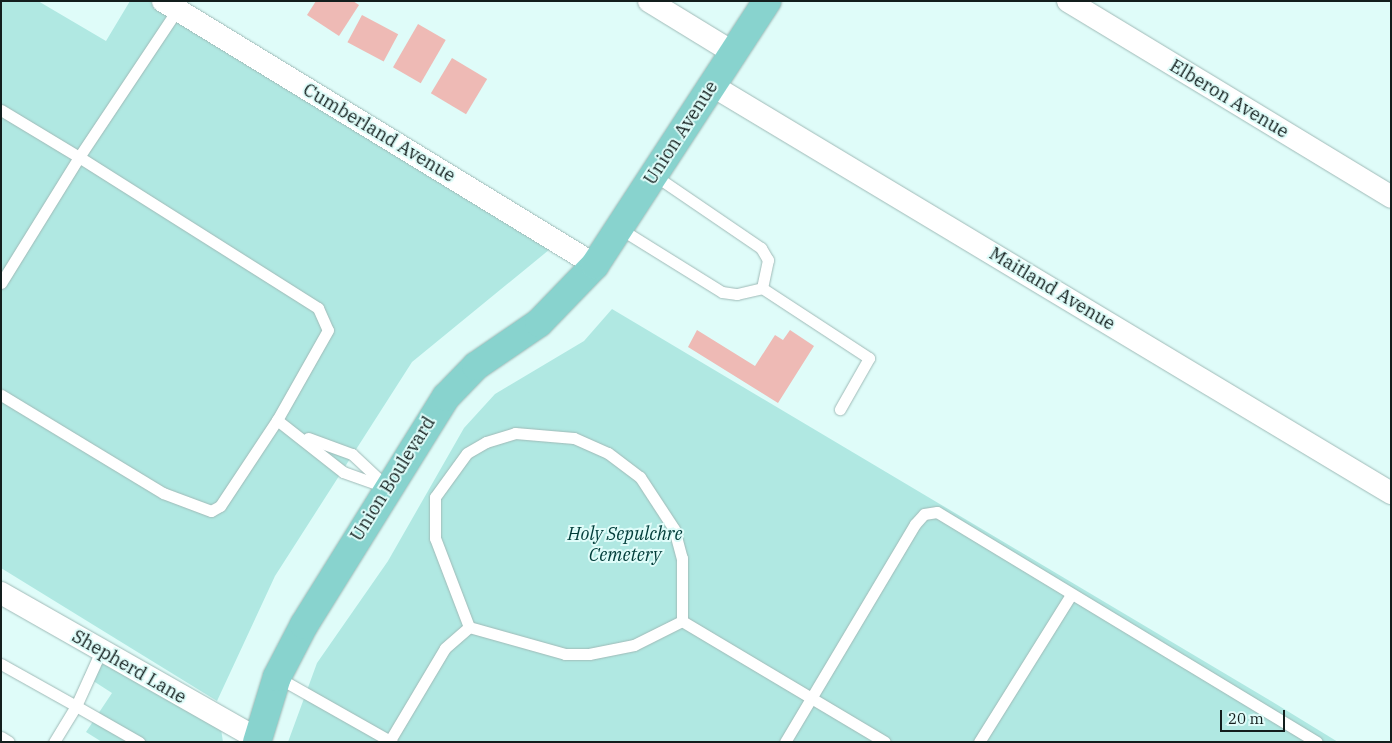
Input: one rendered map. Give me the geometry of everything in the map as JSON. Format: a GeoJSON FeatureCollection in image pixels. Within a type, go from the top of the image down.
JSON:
{"type":"FeatureCollection","features":[{"type":"Feature","properties":{"kind":"main road","name":"Union Avenue"},"geometry":{"type":"LineString","coordinates":[[594,265],[734,53],[766,1]]}},
{"type":"Feature","properties":{"kind":"main road","name":"Union Boulevard"},"geometry":{"type":"LineString","coordinates":[[257,741],[277,677],[388,488],[446,397],[476,366],[539,323],[594,265]]}},
{"type":"Feature","properties":{"kind":"street"},"geometry":{"type":"LineString","coordinates":[[650,1],[734,53]]}},
{"type":"Feature","properties":{"kind":"street","name":"Elberon Avenue"},"geometry":{"type":"LineString","coordinates":[[1068,1],[1391,197]]}},
{"type":"Feature","properties":{"kind":"street","name":"Cumberland Avenue"},"geometry":{"type":"LineString","coordinates":[[170,5],[594,265]]}},
{"type":"Feature","properties":{"kind":"street","name":"Maitland Avenue"},"geometry":{"type":"LineString","coordinates":[[712,86],[1391,493]]}},
{"type":"Feature","properties":{"kind":"street","name":"Shepherd Lane"},"geometry":{"type":"LineString","coordinates":[[1,593],[257,741]]}},
{"type":"Feature","properties":{"kind":"lane"},"geometry":{"type":"LineString","coordinates":[[1,283],[170,5]]}},
{"type":"Feature","properties":{"kind":"lane"},"geometry":{"type":"LineString","coordinates":[[1,110],[79,157],[324,314],[328,330],[277,420],[220,506],[202,511],[163,493],[1,395]]}},
{"type":"Feature","properties":{"kind":"lane"},"geometry":{"type":"LineString","coordinates":[[654,174],[761,248],[768,260],[762,288]]}},
{"type":"Feature","properties":{"kind":"lane"},"geometry":{"type":"LineString","coordinates":[[619,228],[722,292],[737,294],[762,288],[870,358],[840,409]]}},
{"type":"Feature","properties":{"kind":"lane"},"geometry":{"type":"LineString","coordinates":[[277,420],[301,436],[343,472],[388,488]]}},
{"type":"Feature","properties":{"kind":"lane"},"geometry":{"type":"LineString","coordinates":[[469,627],[435,538],[435,498],[466,453],[486,442],[516,433],[574,438],[608,453],[640,477],[674,529],[682,558],[682,621]]}},
{"type":"Feature","properties":{"kind":"lane"},"geometry":{"type":"LineString","coordinates":[[301,436],[352,454],[388,488]]}},
{"type":"Feature","properties":{"kind":"lane"},"geometry":{"type":"LineString","coordinates":[[785,742],[924,514],[937,512],[1071,595],[1315,741]]}},
{"type":"Feature","properties":{"kind":"lane"},"geometry":{"type":"LineString","coordinates":[[979,742],[1071,595]]}},
{"type":"Feature","properties":{"kind":"lane"},"geometry":{"type":"LineString","coordinates":[[682,621],[885,742]]}},
{"type":"Feature","properties":{"kind":"lane"},"geometry":{"type":"LineString","coordinates":[[469,627],[565,654],[589,654],[634,645],[682,621]]}},
{"type":"Feature","properties":{"kind":"lane"},"geometry":{"type":"LineString","coordinates":[[277,677],[390,741],[445,648],[469,627]]}},
{"type":"Feature","properties":{"kind":"lane"},"geometry":{"type":"LineString","coordinates":[[54,742],[76,706],[101,651]]}},
{"type":"Feature","properties":{"kind":"lane"},"geometry":{"type":"LineString","coordinates":[[1,664],[139,742]]}},
{"type":"Feature","properties":{"kind":"lane"},"geometry":{"type":"LineString","coordinates":[[1,737],[9,742]]}},
{"type":"Feature","properties":{"kind":"green space"},"geometry":{"type":"Polygon","coordinates":[[[1,1],[38,1],[106,41],[130,1],[163,1],[555,245],[412,362],[275,576],[217,701],[1,568],[1,1]]]}},
{"type":"Feature","properties":{"kind":"green space","name":"Holy Sepulchre Cemetery"},"geometry":{"type":"Polygon","coordinates":[[[612,309],[1338,742],[288,742],[317,663],[388,561],[464,428],[495,394],[584,341],[612,309]]]}},
{"type":"Feature","properties":{"kind":"green space"},"geometry":{"type":"Polygon","coordinates":[[[96,653],[221,729],[223,742],[102,742],[86,732],[112,693],[84,675],[96,653]]]}},
{"type":"Feature","properties":{"kind":"building"},"geometry":{"type":"Polygon","coordinates":[[[316,1],[353,1],[359,5],[339,36],[307,15],[316,1]]]}},
{"type":"Feature","properties":{"kind":"building"},"geometry":{"type":"Polygon","coordinates":[[[362,15],[398,34],[384,62],[347,42],[362,15]]]}},
{"type":"Feature","properties":{"kind":"building"},"geometry":{"type":"Polygon","coordinates":[[[418,24],[446,40],[421,83],[393,67],[418,24]]]}},
{"type":"Feature","properties":{"kind":"building"},"geometry":{"type":"Polygon","coordinates":[[[452,58],[487,79],[466,114],[431,93],[452,58]]]}},
{"type":"Feature","properties":{"kind":"building"},"geometry":{"type":"Polygon","coordinates":[[[697,330],[755,366],[775,335],[783,340],[790,330],[814,346],[778,403],[688,347],[697,330]]]}}]}
